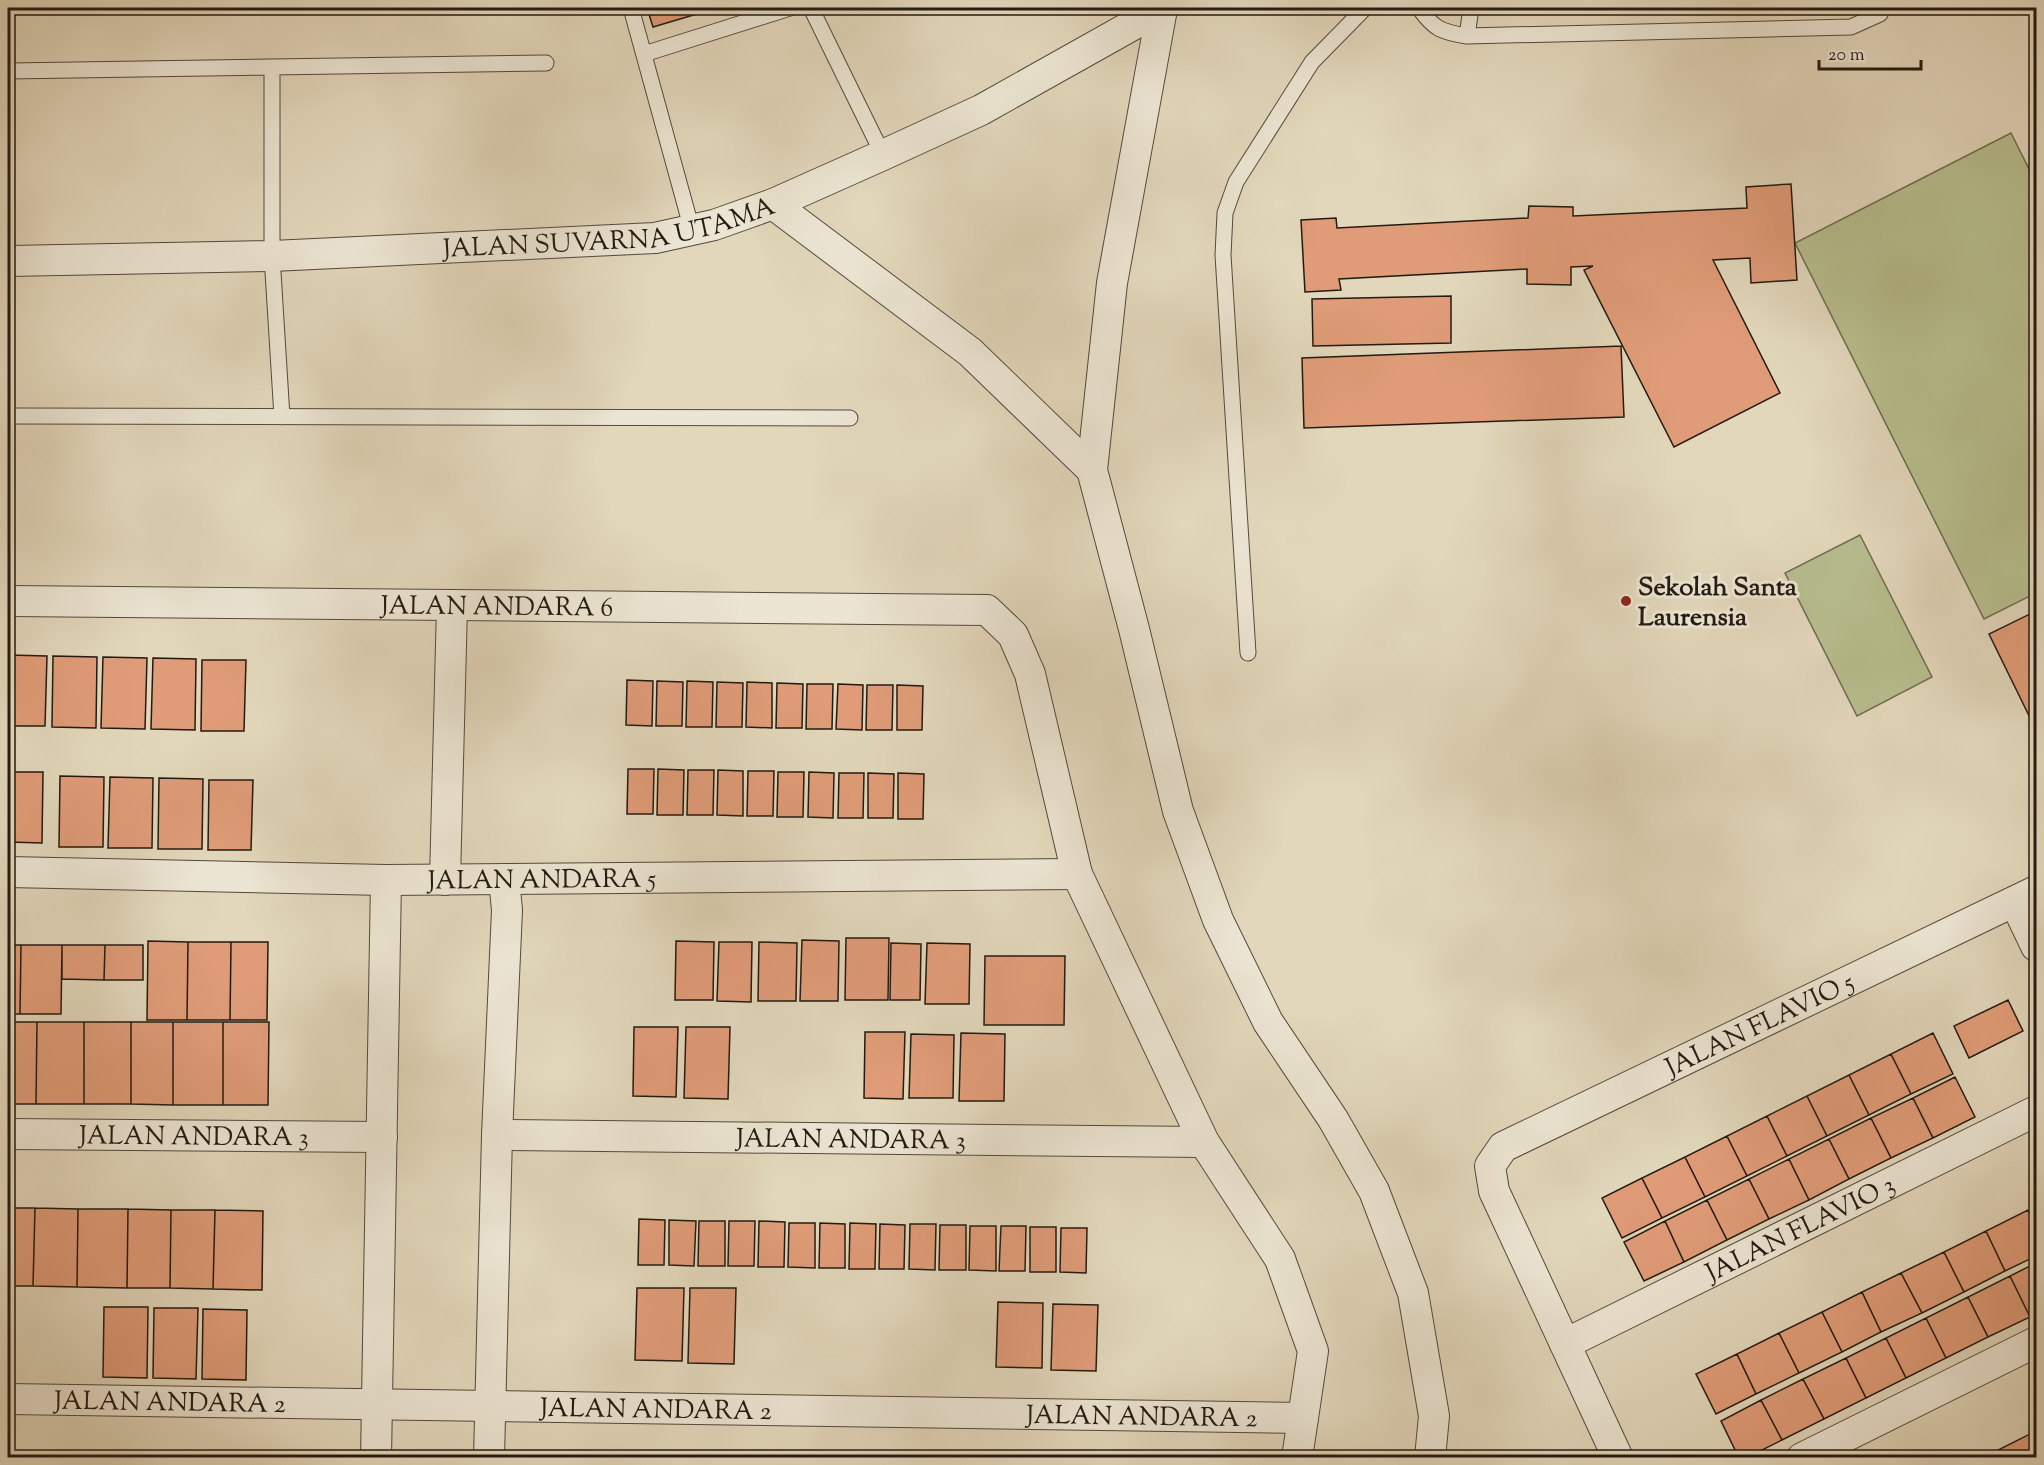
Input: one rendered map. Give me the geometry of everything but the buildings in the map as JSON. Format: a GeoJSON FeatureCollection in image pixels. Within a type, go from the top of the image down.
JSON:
{"type":"FeatureCollection","features":[{"type":"Feature","properties":{"kind":"street","name":"JALAN SUVARNA UTAMA"},"geometry":{"type":"LineString","coordinates":[[8,261],[272,256],[655,238],[692,230],[714,225],[773,204],[981,110],[1162,8]]}},
{"type":"Feature","properties":{"kind":"street"},"geometry":{"type":"LineString","coordinates":[[1162,8],[1112,283],[1092,470],[1134,629],[1178,811],[1218,920],[1268,1022],[1334,1119],[1374,1191],[1413,1293],[1434,1416],[1430,1458]]}},
{"type":"Feature","properties":{"kind":"street"},"geometry":{"type":"LineString","coordinates":[[773,204],[970,352],[1092,470]]}},
{"type":"Feature","properties":{"kind":"street","name":"JALAN ANDARA 6"},"geometry":{"type":"LineString","coordinates":[[8,601],[987,610],[1013,635],[1030,674],[1077,874]]}},
{"type":"Feature","properties":{"kind":"street"},"geometry":{"type":"LineString","coordinates":[[445,880],[452,606]]}},
{"type":"Feature","properties":{"kind":"street","name":"JALAN ANDARA 5"},"geometry":{"type":"LineString","coordinates":[[8,872],[386,880],[1077,874]]}},
{"type":"Feature","properties":{"kind":"street"},"geometry":{"type":"LineString","coordinates":[[1077,874],[1204,1142],[1280,1259],[1312,1351],[1297,1458]]}},
{"type":"Feature","properties":{"kind":"street"},"geometry":{"type":"LineString","coordinates":[[489,1458],[497,1136],[507,910],[504,879]]}},
{"type":"Feature","properties":{"kind":"street"},"geometry":{"type":"LineString","coordinates":[[376,1458],[386,880]]}},
{"type":"Feature","properties":{"kind":"street"},"geometry":{"type":"LineString","coordinates":[[2026,897],[2037,946]]}},
{"type":"Feature","properties":{"kind":"street","name":"JALAN FLAVIO 5"},"geometry":{"type":"LineString","coordinates":[[1565,1344],[1494,1191],[1490,1166],[1503,1147],[2026,897]]}},
{"type":"Feature","properties":{"kind":"street","name":"JALAN FLAVIO 3"},"geometry":{"type":"LineString","coordinates":[[1565,1344],[2037,1111]]}},
{"type":"Feature","properties":{"kind":"street","name":"JALAN ANDARA 3"},"geometry":{"type":"LineString","coordinates":[[8,1134],[382,1137]]}},
{"type":"Feature","properties":{"kind":"street","name":"JALAN ANDARA 3"},"geometry":{"type":"LineString","coordinates":[[497,1136],[1204,1142]]}},
{"type":"Feature","properties":{"kind":"street"},"geometry":{"type":"LineString","coordinates":[[1802,1458],[2037,1342]]}},
{"type":"Feature","properties":{"kind":"street"},"geometry":{"type":"LineString","coordinates":[[1565,1344],[1618,1458]]}},
{"type":"Feature","properties":{"kind":"street","name":"JALAN ANDARA 2"},"geometry":{"type":"LineString","coordinates":[[8,1399],[1303,1418]]}},
{"type":"Feature","properties":{"kind":"lane"},"geometry":{"type":"LineString","coordinates":[[631,8],[692,230]]}},
{"type":"Feature","properties":{"kind":"lane"},"geometry":{"type":"LineString","coordinates":[[644,54],[790,8]]}},
{"type":"Feature","properties":{"kind":"lane"},"geometry":{"type":"LineString","coordinates":[[811,8],[883,155]]}},
{"type":"Feature","properties":{"kind":"lane"},"geometry":{"type":"LineString","coordinates":[[1248,653],[1223,255],[1225,213],[1236,182],[1312,62],[1365,8]]}},
{"type":"Feature","properties":{"kind":"lane"},"geometry":{"type":"LineString","coordinates":[[1419,8],[1430,22],[1443,32],[1467,36],[1851,27],[1880,14],[1883,8]]}},
{"type":"Feature","properties":{"kind":"lane"},"geometry":{"type":"LineString","coordinates":[[1467,36],[1471,8]]}},
{"type":"Feature","properties":{"kind":"lane"},"geometry":{"type":"LineString","coordinates":[[8,72],[546,63]]}},
{"type":"Feature","properties":{"kind":"lane"},"geometry":{"type":"LineString","coordinates":[[272,69],[272,256],[282,417]]}},
{"type":"Feature","properties":{"kind":"lane"},"geometry":{"type":"LineString","coordinates":[[8,416],[850,418]]}},
{"type":"Feature","properties":{"kind":"green space"},"geometry":{"type":"Polygon","coordinates":[[[2011,133],[2036,183],[2036,593],[1984,619],[1795,243],[2011,133]]]}},
{"type":"Feature","properties":{"kind":"green space"},"geometry":{"type":"Polygon","coordinates":[[[1860,535],[1932,677],[1857,716],[1785,573],[1860,535]]]}},
{"type":"Feature","properties":{"kind":"place","name":"Sekolah Santa Laurensia"},"geometry":{"type":"Point","coordinates":[1626,601]}}]}
